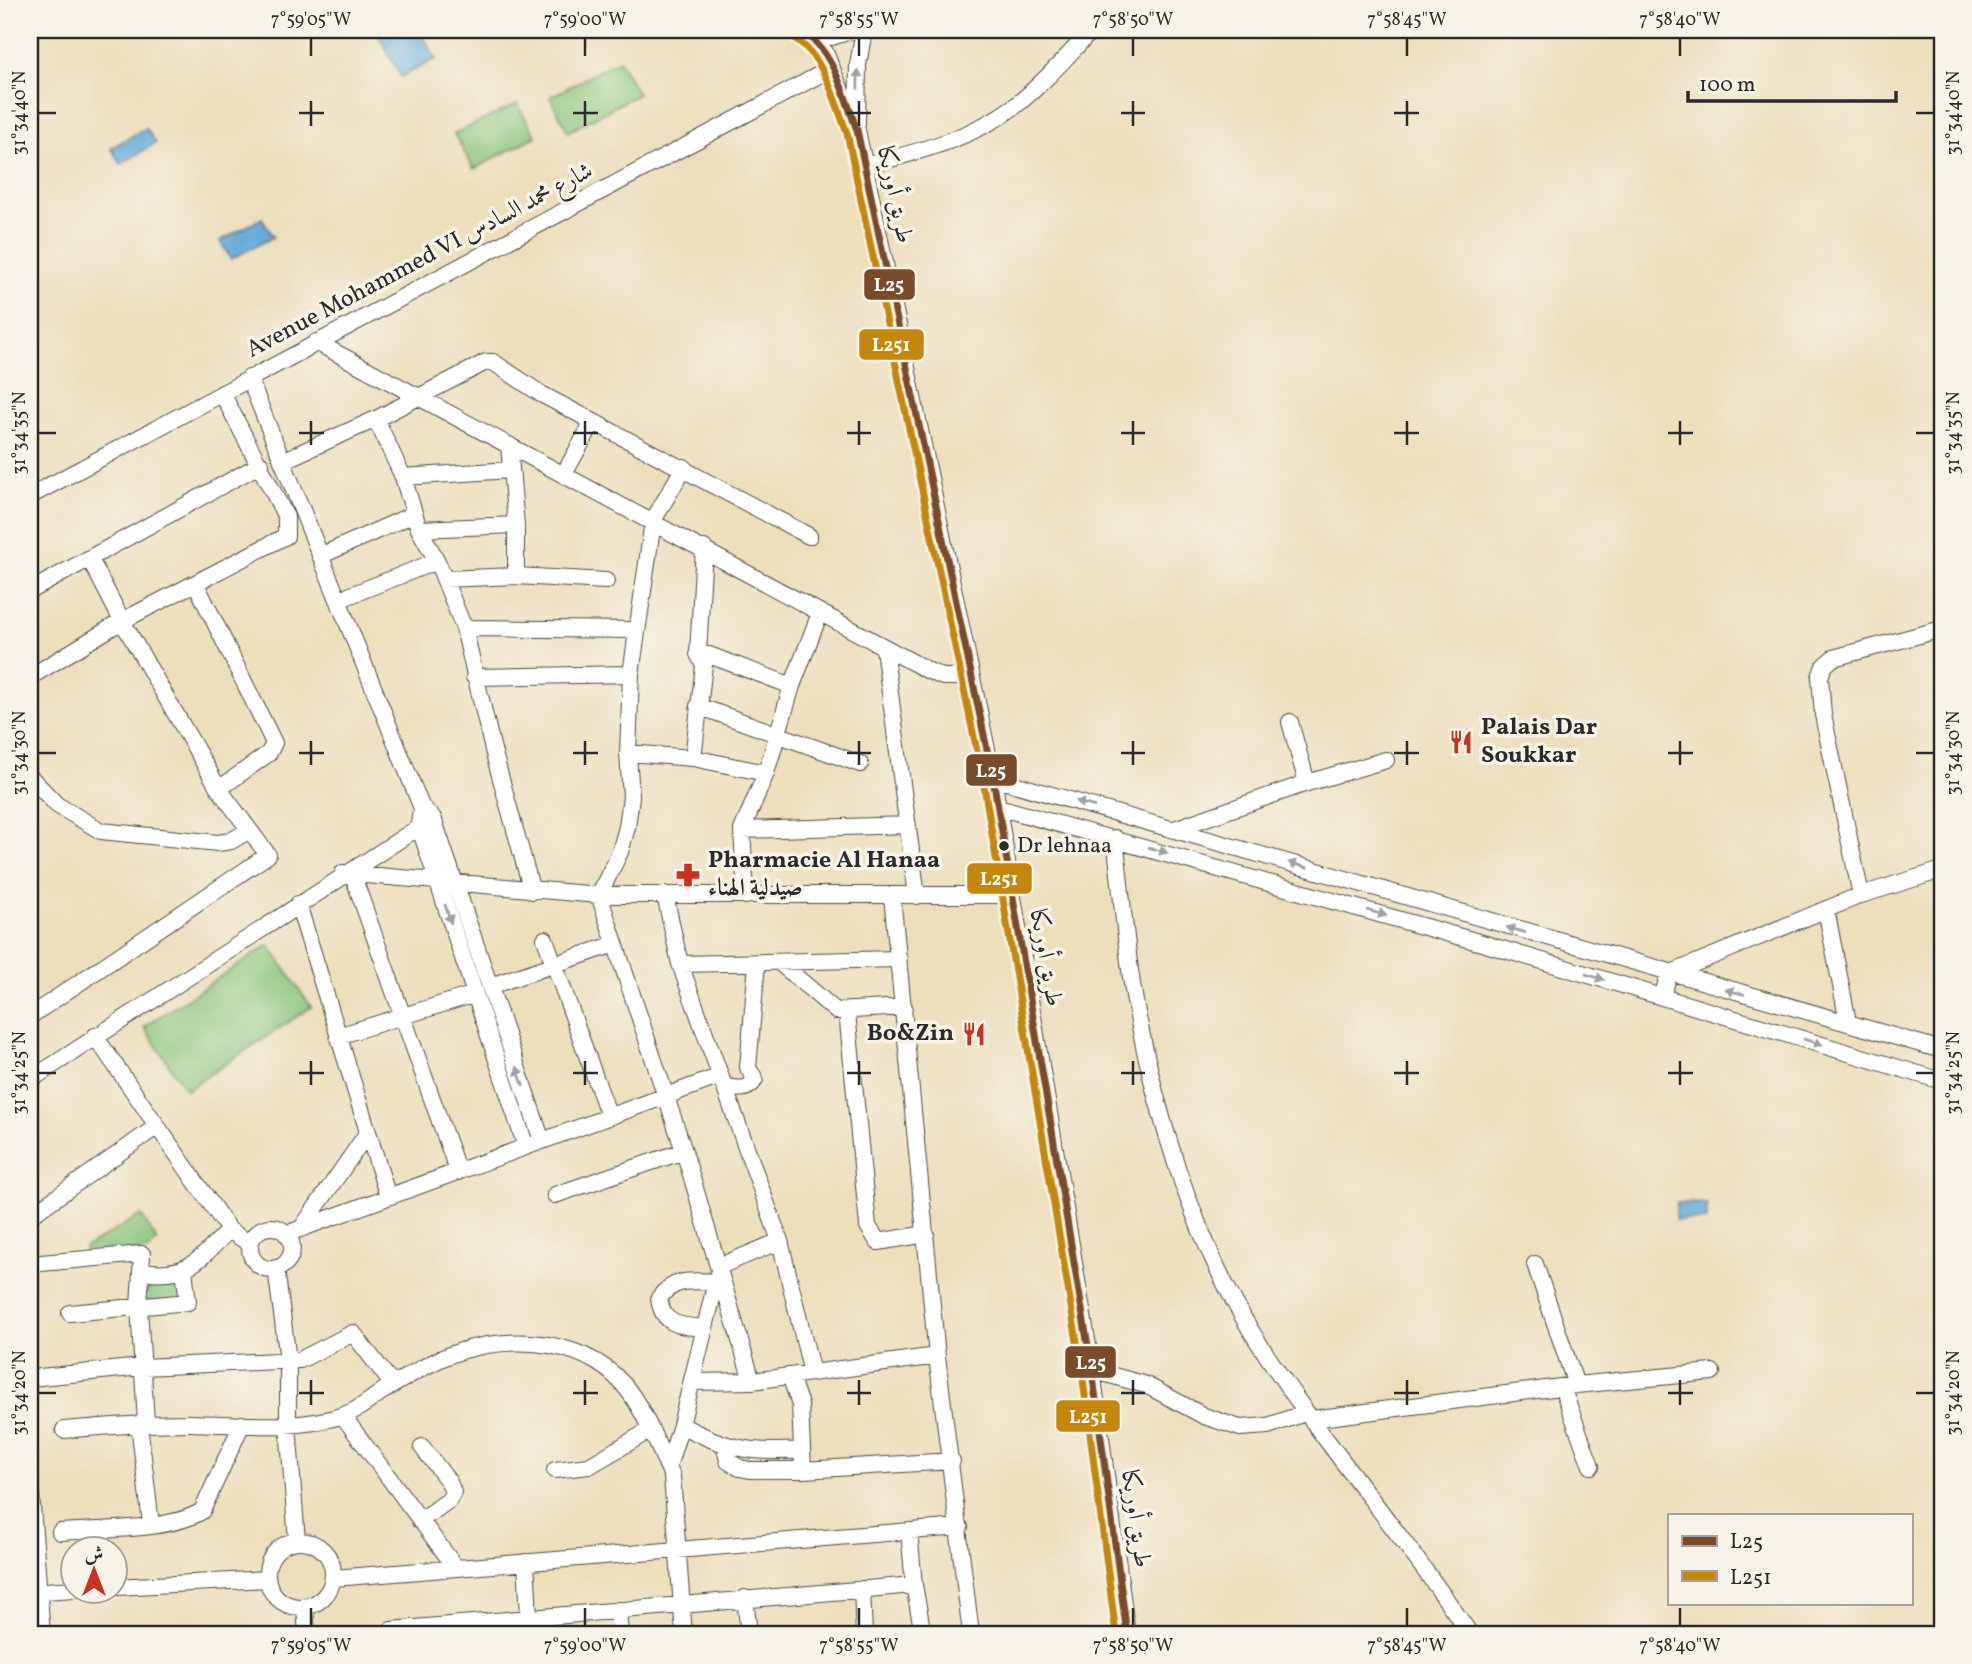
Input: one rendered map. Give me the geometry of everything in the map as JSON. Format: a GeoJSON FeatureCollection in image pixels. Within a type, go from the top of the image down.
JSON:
{"type":"FeatureCollection","features":[{"type":"Feature","properties":{"kind":"street"},"geometry":{"type":"LineString","coordinates":[[806,32],[832,37],[854,30]]}},
{"type":"Feature","properties":{"kind":"street","name":"طريق أوريكا"},"geometry":{"type":"LineString","coordinates":[[857,130],[858,65],[864,30]]}},
{"type":"Feature","properties":{"kind":"street"},"geometry":{"type":"LineString","coordinates":[[865,166],[936,146],[995,119],[1032,91],[1092,30]]}},
{"type":"Feature","properties":{"kind":"street","name":"طريق أوريكا"},"geometry":{"type":"LineString","coordinates":[[806,32],[825,52],[857,130],[993,778],[1092,1370],[1127,1634]]}},
{"type":"Feature","properties":{"kind":"street","name":"Avenue Mohammed VI شارع محمد السادس"},"geometry":{"type":"LineString","coordinates":[[30,496],[832,68]]}},
{"type":"Feature","properties":{"kind":"street"},"geometry":{"type":"LineString","coordinates":[[316,342],[704,548],[936,675],[972,677]]}},
{"type":"Feature","properties":{"kind":"street"},"geometry":{"type":"LineString","coordinates":[[282,461],[376,419],[486,362],[493,362],[541,394],[684,467],[809,536]]}},
{"type":"Feature","properties":{"kind":"street"},"geometry":{"type":"LineString","coordinates":[[249,378],[424,817],[456,885],[542,1141]]}},
{"type":"Feature","properties":{"kind":"street"},"geometry":{"type":"LineString","coordinates":[[30,677],[122,621],[286,536],[286,517],[222,393]]}},
{"type":"Feature","properties":{"kind":"street"},"geometry":{"type":"LineString","coordinates":[[376,419],[402,477],[416,522],[437,561],[464,628],[474,677],[532,891]]}},
{"type":"Feature","properties":{"kind":"street"},"geometry":{"type":"LineString","coordinates":[[564,474],[593,422]]}},
{"type":"Feature","properties":{"kind":"street"},"geometry":{"type":"LineString","coordinates":[[509,445],[516,525],[516,576]]}},
{"type":"Feature","properties":{"kind":"street"},"geometry":{"type":"LineString","coordinates":[[30,591],[261,464]]}},
{"type":"Feature","properties":{"kind":"street"},"geometry":{"type":"LineString","coordinates":[[684,467],[653,521],[631,674],[628,753],[631,797],[627,827],[620,852],[599,895],[684,1151],[751,1381]]}},
{"type":"Feature","properties":{"kind":"street"},"geometry":{"type":"LineString","coordinates":[[402,477],[511,470]]}},
{"type":"Feature","properties":{"kind":"street"},"geometry":{"type":"LineString","coordinates":[[320,556],[416,522],[516,525]]}},
{"type":"Feature","properties":{"kind":"street"},"geometry":{"type":"LineString","coordinates":[[693,758],[704,665],[698,654],[704,548]]}},
{"type":"Feature","properties":{"kind":"street"},"geometry":{"type":"LineString","coordinates":[[30,1016],[266,858],[268,853],[248,831],[219,789],[122,621],[90,559]]}},
{"type":"Feature","properties":{"kind":"street"},"geometry":{"type":"LineString","coordinates":[[338,600],[437,561]]}},
{"type":"Feature","properties":{"kind":"street"},"geometry":{"type":"LineString","coordinates":[[444,579],[516,576],[606,580]]}},
{"type":"Feature","properties":{"kind":"street"},"geometry":{"type":"LineString","coordinates":[[196,583],[274,743],[269,753],[219,789]]}},
{"type":"Feature","properties":{"kind":"street"},"geometry":{"type":"LineString","coordinates":[[746,895],[743,830],[766,773],[792,685],[820,613]]}},
{"type":"Feature","properties":{"kind":"street"},"geometry":{"type":"LineString","coordinates":[[464,628],[637,631]]}},
{"type":"Feature","properties":{"kind":"street"},"geometry":{"type":"LineString","coordinates":[[1861,895],[1823,715],[1820,677],[1824,666],[1833,658],[1942,629]]}},
{"type":"Feature","properties":{"kind":"street"},"geometry":{"type":"LineString","coordinates":[[884,648],[917,895]]}},
{"type":"Feature","properties":{"kind":"street"},"geometry":{"type":"LineString","coordinates":[[698,654],[709,655],[792,685]]}},
{"type":"Feature","properties":{"kind":"street"},"geometry":{"type":"LineString","coordinates":[[474,677],[631,674]]}},
{"type":"Feature","properties":{"kind":"street"},"geometry":{"type":"LineString","coordinates":[[698,706],[860,764]]}},
{"type":"Feature","properties":{"kind":"street"},"geometry":{"type":"LineString","coordinates":[[1290,722],[1307,783]]}},
{"type":"Feature","properties":{"kind":"street"},"geometry":{"type":"LineString","coordinates":[[628,753],[693,758],[766,773]]}},
{"type":"Feature","properties":{"kind":"street"},"geometry":{"type":"LineString","coordinates":[[1174,829],[1307,783],[1386,760]]}},
{"type":"Feature","properties":{"kind":"street"},"geometry":{"type":"LineString","coordinates":[[30,777],[57,805],[101,831],[218,843],[231,841],[248,831]]}},
{"type":"Feature","properties":{"kind":"street"},"geometry":{"type":"LineString","coordinates":[[993,778],[1637,965],[1942,1050]]}},
{"type":"Feature","properties":{"kind":"street"},"geometry":{"type":"LineString","coordinates":[[998,807],[1115,838],[1942,1080]]}},
{"type":"Feature","properties":{"kind":"street"},"geometry":{"type":"LineString","coordinates":[[30,1080],[298,904],[348,875],[424,817]]}},
{"type":"Feature","properties":{"kind":"street"},"geometry":{"type":"LineString","coordinates":[[424,817],[438,884],[526,1147]]}},
{"type":"Feature","properties":{"kind":"street"},"geometry":{"type":"LineString","coordinates":[[743,830],[908,825]]}},
{"type":"Feature","properties":{"kind":"street"},"geometry":{"type":"LineString","coordinates":[[1115,838],[1133,986],[1144,1046],[1176,1158],[1210,1250],[1251,1331],[1309,1416],[1372,1503],[1427,1571],[1470,1634]]}},
{"type":"Feature","properties":{"kind":"street"},"geometry":{"type":"LineString","coordinates":[[1669,974],[1861,895],[1942,870]]}},
{"type":"Feature","properties":{"kind":"street"},"geometry":{"type":"LineString","coordinates":[[348,875],[599,895],[1011,895]]}},
{"type":"Feature","properties":{"kind":"street"},"geometry":{"type":"LineString","coordinates":[[348,875],[403,1016],[458,1172]]}},
{"type":"Feature","properties":{"kind":"street"},"geometry":{"type":"LineString","coordinates":[[665,895],[680,964],[780,1241],[812,1373]]}},
{"type":"Feature","properties":{"kind":"street"},"geometry":{"type":"LineString","coordinates":[[892,895],[937,1356],[952,1461],[971,1634]]}},
{"type":"Feature","properties":{"kind":"street"},"geometry":{"type":"LineString","coordinates":[[298,904],[388,1197]]}},
{"type":"Feature","properties":{"kind":"street"},"geometry":{"type":"LineString","coordinates":[[1826,909],[1848,1022]]}},
{"type":"Feature","properties":{"kind":"street"},"geometry":{"type":"LineString","coordinates":[[545,939],[552,965],[609,1116]]}},
{"type":"Feature","properties":{"kind":"street"},"geometry":{"type":"LineString","coordinates":[[489,986],[615,944]]}},
{"type":"Feature","properties":{"kind":"street"},"geometry":{"type":"LineString","coordinates":[[680,964],[899,959]]}},
{"type":"Feature","properties":{"kind":"street"},"geometry":{"type":"LineString","coordinates":[[368,1132],[294,1232],[290,1255],[285,1263],[276,1268],[266,1268],[257,1263],[251,1255],[250,1244],[254,1235],[265,1228],[294,1232],[666,1096],[721,1081],[743,1089],[749,1087],[755,1079],[748,1068],[757,963]]}},
{"type":"Feature","properties":{"kind":"street"},"geometry":{"type":"LineString","coordinates":[[780,963],[829,1007],[847,1012],[904,1007]]}},
{"type":"Feature","properties":{"kind":"street"},"geometry":{"type":"LineString","coordinates":[[1630,988],[1637,965]]}},
{"type":"Feature","properties":{"kind":"street"},"geometry":{"type":"LineString","coordinates":[[1662,997],[1669,974]]}},
{"type":"Feature","properties":{"kind":"street"},"geometry":{"type":"LineString","coordinates":[[338,1036],[475,994]]}},
{"type":"Feature","properties":{"kind":"street"},"geometry":{"type":"LineString","coordinates":[[847,1012],[868,1226],[878,1242],[926,1234]]}},
{"type":"Feature","properties":{"kind":"street"},"geometry":{"type":"LineString","coordinates":[[95,1037],[229,1230],[250,1244]]}},
{"type":"Feature","properties":{"kind":"street"},"geometry":{"type":"LineString","coordinates":[[30,1216],[156,1127]]}},
{"type":"Feature","properties":{"kind":"street"},"geometry":{"type":"LineString","coordinates":[[555,1195],[684,1151]]}},
{"type":"Feature","properties":{"kind":"street"},"geometry":{"type":"LineString","coordinates":[[143,1271],[170,1273],[184,1270],[229,1230]]}},
{"type":"Feature","properties":{"kind":"street"},"geometry":{"type":"LineString","coordinates":[[705,1328],[677,1326],[668,1322],[660,1310],[659,1298],[666,1288],[683,1280],[718,1274],[780,1241]]}},
{"type":"Feature","properties":{"kind":"street"},"geometry":{"type":"LineString","coordinates":[[30,1264],[139,1253],[143,1271],[139,1306],[143,1423],[151,1524]]}},
{"type":"Feature","properties":{"kind":"street"},"geometry":{"type":"LineString","coordinates":[[1535,1264],[1591,1466]]}},
{"type":"Feature","properties":{"kind":"street"},"geometry":{"type":"LineString","coordinates":[[276,1268],[288,1360],[288,1426],[297,1541]]}},
{"type":"Feature","properties":{"kind":"street"},"geometry":{"type":"LineString","coordinates":[[70,1313],[188,1302],[184,1270]]}},
{"type":"Feature","properties":{"kind":"street"},"geometry":{"type":"LineString","coordinates":[[668,1467],[718,1274]]}},
{"type":"Feature","properties":{"kind":"street"},"geometry":{"type":"LineString","coordinates":[[30,1378],[142,1367],[288,1360],[308,1357],[353,1333],[393,1385]]}},
{"type":"Feature","properties":{"kind":"street"},"geometry":{"type":"LineString","coordinates":[[64,1430],[143,1423],[288,1426],[343,1416],[439,1359],[470,1349],[526,1344],[555,1346],[598,1362],[610,1371],[634,1399],[668,1467],[672,1476],[684,1634]]}},
{"type":"Feature","properties":{"kind":"street"},"geometry":{"type":"LineString","coordinates":[[692,1382],[751,1381],[937,1356]]}},
{"type":"Feature","properties":{"kind":"street"},"geometry":{"type":"LineString","coordinates":[[1092,1370],[1146,1385],[1204,1416],[1240,1428],[1268,1426],[1309,1416],[1712,1372]]}},
{"type":"Feature","properties":{"kind":"street"},"geometry":{"type":"LineString","coordinates":[[790,1376],[800,1405],[803,1470]]}},
{"type":"Feature","properties":{"kind":"street"},"geometry":{"type":"LineString","coordinates":[[343,1416],[456,1568]]}},
{"type":"Feature","properties":{"kind":"street"},"geometry":{"type":"LineString","coordinates":[[60,1532],[151,1524],[187,1518],[202,1511],[242,1424]]}},
{"type":"Feature","properties":{"kind":"street"},"geometry":{"type":"LineString","coordinates":[[681,1425],[725,1447],[786,1451],[800,1450],[801,1445]]}},
{"type":"Feature","properties":{"kind":"street"},"geometry":{"type":"LineString","coordinates":[[555,1470],[589,1466],[650,1430]]}},
{"type":"Feature","properties":{"kind":"street"},"geometry":{"type":"LineString","coordinates":[[420,1521],[449,1500],[453,1492],[449,1482],[422,1447]]}},
{"type":"Feature","properties":{"kind":"street"},"geometry":{"type":"LineString","coordinates":[[725,1447],[728,1461],[740,1468],[803,1470],[952,1461]]}},
{"type":"Feature","properties":{"kind":"street"},"geometry":{"type":"LineString","coordinates":[[30,1482],[34,1592],[42,1634]]}},
{"type":"Feature","properties":{"kind":"street"},"geometry":{"type":"LineString","coordinates":[[334,1578],[960,1527]]}},
{"type":"Feature","properties":{"kind":"street"},"geometry":{"type":"LineString","coordinates":[[909,1531],[914,1586],[923,1634]]}},
{"type":"Feature","properties":{"kind":"street"},"geometry":{"type":"LineString","coordinates":[[297,1541],[313,1543],[326,1552],[332,1564],[334,1578],[324,1598],[305,1608],[293,1607],[273,1594],[267,1579],[268,1564],[284,1545],[297,1541]]}},
{"type":"Feature","properties":{"kind":"street"},"geometry":{"type":"LineString","coordinates":[[526,1562],[529,1626]]}},
{"type":"Feature","properties":{"kind":"street"},"geometry":{"type":"LineString","coordinates":[[130,1586],[267,1579]]}},
{"type":"Feature","properties":{"kind":"street"},"geometry":{"type":"LineString","coordinates":[[392,1634],[391,1630],[529,1626],[618,1610],[681,1608],[745,1598],[914,1586]]}},
{"type":"Feature","properties":{"kind":"street"},"geometry":{"type":"LineString","coordinates":[[862,1589],[864,1634]]}},
{"type":"Feature","properties":{"kind":"street"},"geometry":{"type":"LineString","coordinates":[[34,1592],[60,1590]]}},
{"type":"Feature","properties":{"kind":"street"},"geometry":{"type":"LineString","coordinates":[[745,1598],[749,1634]]}},
{"type":"Feature","properties":{"kind":"street"},"geometry":{"type":"LineString","coordinates":[[305,1608],[307,1634]]}},
{"type":"Feature","properties":{"kind":"street"},"geometry":{"type":"LineString","coordinates":[[618,1610],[620,1634]]}},
{"type":"Feature","properties":{"kind":"green space"},"geometry":{"type":"Polygon","coordinates":[[[619,60],[638,94],[568,132],[550,97],[619,60]]]}},
{"type":"Feature","properties":{"kind":"green space"},"geometry":{"type":"Polygon","coordinates":[[[517,104],[536,136],[474,169],[454,134],[517,104]]]}},
{"type":"Feature","properties":{"kind":"green space"},"geometry":{"type":"Polygon","coordinates":[[[269,945],[311,1007],[186,1090],[144,1027],[269,945]]]}},
{"type":"Feature","properties":{"kind":"green space"},"geometry":{"type":"Polygon","coordinates":[[[141,1215],[157,1241],[148,1250],[87,1260],[85,1248],[141,1215]]]}},
{"type":"Feature","properties":{"kind":"green space"},"geometry":{"type":"Polygon","coordinates":[[[183,1277],[185,1302],[149,1306],[146,1281],[183,1277]]]}},
{"type":"Feature","properties":{"kind":"water"},"geometry":{"type":"Polygon","coordinates":[[[376,30],[420,30],[436,59],[401,77],[376,30]]]}},
{"type":"Feature","properties":{"kind":"water"},"geometry":{"type":"Polygon","coordinates":[[[146,128],[156,143],[121,164],[111,148],[146,128]]]}},
{"type":"Feature","properties":{"kind":"water"},"geometry":{"type":"Polygon","coordinates":[[[262,218],[273,237],[231,259],[220,241],[262,218]]]}},
{"type":"Feature","properties":{"kind":"water"},"geometry":{"type":"Polygon","coordinates":[[[1677,1203],[1707,1204],[1707,1220],[1675,1220],[1677,1203]]]}},
{"type":"Feature","properties":{"kind":"transit line","name":"L25"},"geometry":{"type":"LineString","coordinates":[[802,30],[823,50],[830,62],[857,130],[993,778],[1092,1370],[1127,1634]]}},
{"type":"Feature","properties":{"kind":"transit line","name":"L251"},"geometry":{"type":"LineString","coordinates":[[796,39],[822,69],[847,133],[983,780],[1082,1372],[1116,1634]]}},
{"type":"Feature","properties":{"kind":"place","name":"Palais Dar Soukkar"},"geometry":{"type":"Point","coordinates":[1461,742]}},
{"type":"Feature","properties":{"kind":"place","name":"Dr lehnaa"},"geometry":{"type":"Point","coordinates":[1004,846]}},
{"type":"Feature","properties":{"kind":"place","name":"Pharmacie Al Hanaa صيدلية الهناء"},"geometry":{"type":"Point","coordinates":[688,875]}},
{"type":"Feature","properties":{"kind":"place","name":"Bo&Zin"},"geometry":{"type":"Point","coordinates":[974,1034]}}]}
